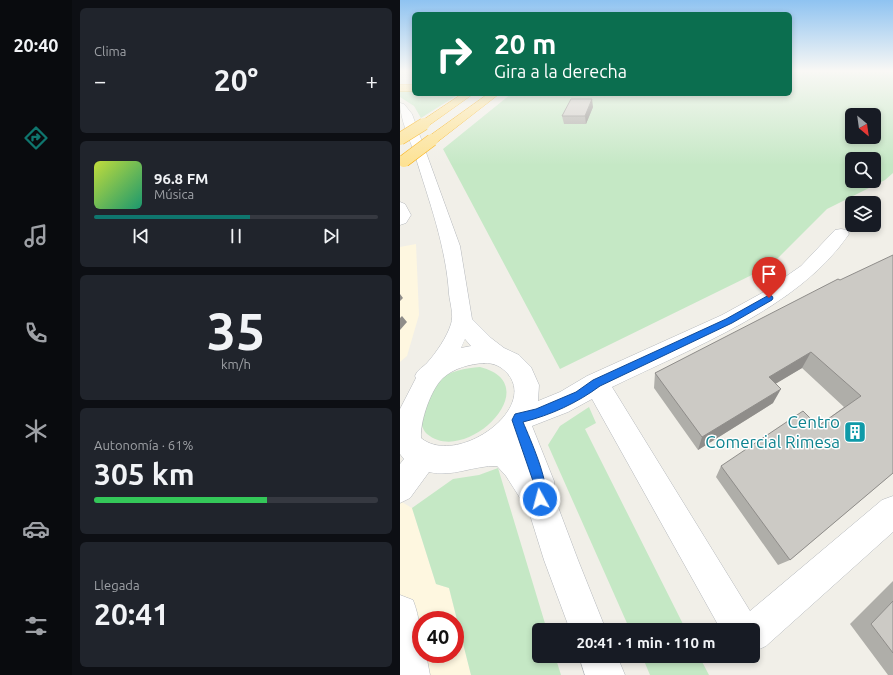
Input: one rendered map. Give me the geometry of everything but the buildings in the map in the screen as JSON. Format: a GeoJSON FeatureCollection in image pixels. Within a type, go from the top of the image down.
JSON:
{"type":"FeatureCollection","features":[{"type":"Feature","properties":{"kind":"highway"},"geometry":{"type":"LineString","coordinates":[[400,139],[456,102]]}},
{"type":"Feature","properties":{"kind":"highway"},"geometry":{"type":"LineString","coordinates":[[402,162],[483,102]]}},
{"type":"Feature","properties":{"kind":"street"},"geometry":{"type":"LineString","coordinates":[[400,106],[412,125],[453,250],[462,322],[454,340],[413,389],[405,407],[402,423],[404,438],[411,450],[438,460],[456,459],[487,452],[499,453],[510,458],[519,468],[540,499]]}},
{"type":"Feature","properties":{"kind":"street"},"geometry":{"type":"LineString","coordinates":[[400,207],[404,215],[400,220]]}},
{"type":"Feature","properties":{"kind":"street"},"geometry":{"type":"LineString","coordinates":[[520,414],[537,413],[584,388],[729,321],[769,298],[808,270],[841,234]]}},
{"type":"Feature","properties":{"kind":"street"},"geometry":{"type":"LineString","coordinates":[[462,322],[496,355]]}},
{"type":"Feature","properties":{"kind":"street"},"geometry":{"type":"LineString","coordinates":[[413,389],[444,364],[462,357],[480,354],[496,355],[510,360],[520,368],[525,378],[527,391],[520,414],[501,438],[491,446],[474,454]]}},
{"type":"Feature","properties":{"kind":"street"},"geometry":{"type":"LineString","coordinates":[[584,388],[736,623]]}},
{"type":"Feature","properties":{"kind":"street"},"geometry":{"type":"LineString","coordinates":[[520,414],[539,481],[540,499],[561,560],[585,623]]}},
{"type":"Feature","properties":{"kind":"street"},"geometry":{"type":"LineString","coordinates":[[400,488],[411,450]]}},
{"type":"Feature","properties":{"kind":"street"},"geometry":{"type":"LineString","coordinates":[[760,628],[893,511]]}},
{"type":"Feature","properties":{"kind":"street"},"geometry":{"type":"LineString","coordinates":[[400,614],[410,675]]}},
{"type":"Feature","properties":{"kind":"street"},"geometry":{"type":"LineString","coordinates":[[601,663],[605,675]]}},
{"type":"Feature","properties":{"kind":"shaded area"},"geometry":{"type":"Polygon","coordinates":[[[416,244],[419,315],[407,356],[400,362],[400,247],[416,244]]]}},
{"type":"Feature","properties":{"kind":"shaded area"},"geometry":{"type":"Polygon","coordinates":[[[400,501],[412,508],[436,584],[449,588],[455,611],[412,611],[412,663],[464,663],[464,647],[471,675],[400,675],[400,501]]]}},
{"type":"Feature","properties":{"kind":"green space"},"geometry":{"type":"Polygon","coordinates":[[[409,102],[446,102],[421,118],[414,106],[409,102]]]}},
{"type":"Feature","properties":{"kind":"green space"},"geometry":{"type":"Polygon","coordinates":[[[500,102],[893,102],[893,173],[885,180],[881,182],[881,152],[845,152],[845,188],[869,188],[853,196],[845,196],[845,200],[827,209],[770,266],[560,369],[443,149],[500,102]]]}},
{"type":"Feature","properties":{"kind":"green space"},"geometry":{"type":"Polygon","coordinates":[[[480,367],[499,376],[506,389],[504,404],[494,419],[479,432],[461,440],[443,441],[427,434],[423,429],[419,418],[438,381],[452,372],[480,367]]]}},
{"type":"Feature","properties":{"kind":"green space"},"geometry":{"type":"Polygon","coordinates":[[[589,407],[596,423],[585,429],[682,623],[627,623],[548,445],[560,426],[589,407]]]}},
{"type":"Feature","properties":{"kind":"green space"},"geometry":{"type":"Polygon","coordinates":[[[498,468],[545,623],[532,623],[532,663],[557,663],[561,675],[471,675],[464,647],[464,611],[455,611],[449,588],[436,584],[412,508],[453,479],[479,475],[498,468]]]}},
{"type":"Feature","properties":{"kind":"green space"},"geometry":{"type":"Polygon","coordinates":[[[645,663],[703,663],[709,675],[650,675],[645,663]]]}},
{"type":"Feature","properties":{"kind":"place","name":"Centro Comercial Rimesa"},"geometry":{"type":"Point","coordinates":[855,432]}},
{"type":"Feature","properties":{"kind":"route"},"geometry":{"type":"LineString","coordinates":[[540,499],[539,481],[517,420],[519,418],[556,406],[580,395],[596,383],[729,321],[769,298]]}}]}
